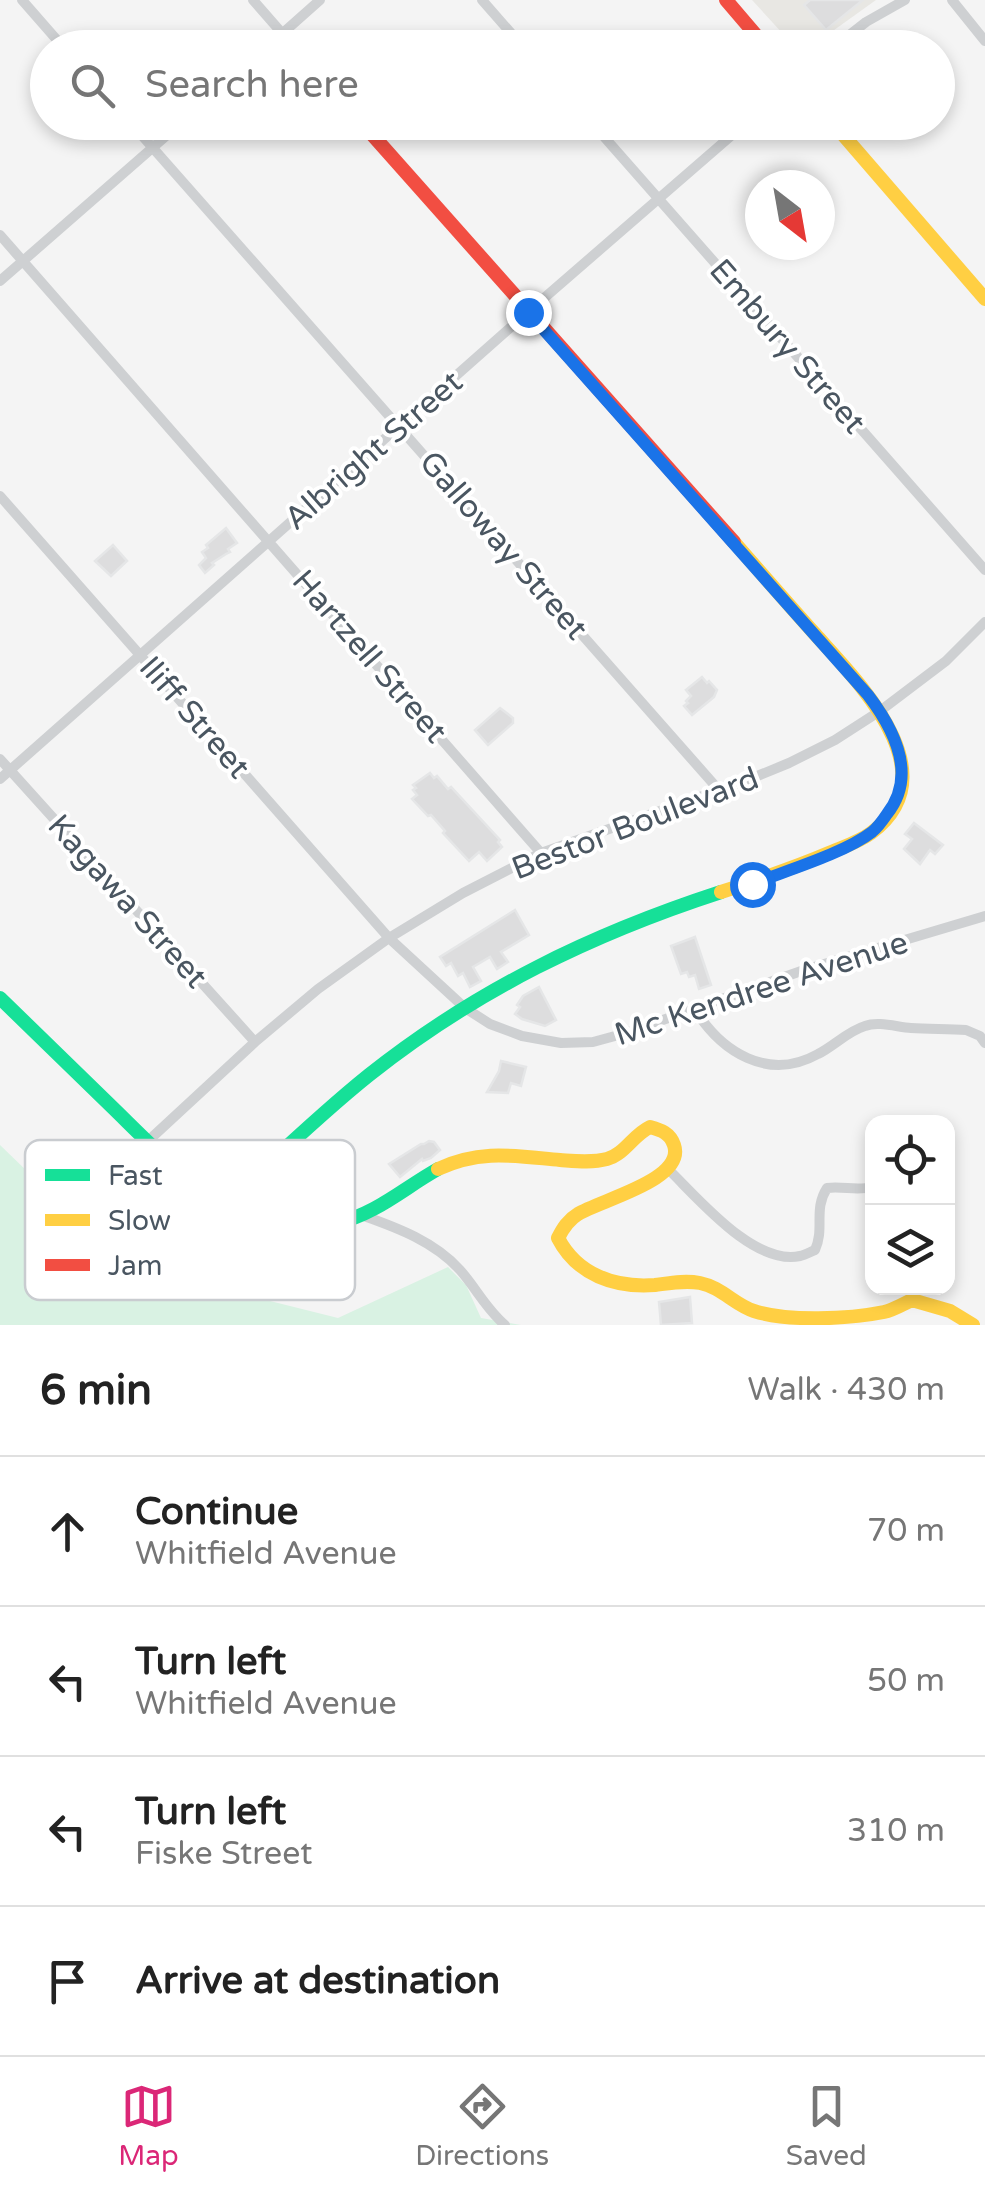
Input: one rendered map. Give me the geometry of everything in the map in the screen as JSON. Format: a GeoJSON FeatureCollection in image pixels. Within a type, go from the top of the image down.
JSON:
{"type":"FeatureCollection","features":[{"type":"Feature","properties":{"kind":"street"},"geometry":{"type":"LineString","coordinates":[[22,0],[48,30]]}},
{"type":"Feature","properties":{"kind":"street"},"geometry":{"type":"LineString","coordinates":[[254,0],[280,30]]}},
{"type":"Feature","properties":{"kind":"street"},"geometry":{"type":"LineString","coordinates":[[284,30],[320,0]]}},
{"type":"Feature","properties":{"kind":"street"},"geometry":{"type":"LineString","coordinates":[[482,0],[508,30]]}},
{"type":"Feature","properties":{"kind":"street"},"geometry":{"type":"LineString","coordinates":[[856,30],[905,0]]}},
{"type":"Feature","properties":{"kind":"street"},"geometry":{"type":"LineString","coordinates":[[952,0],[985,41]]}},
{"type":"Feature","properties":{"kind":"street"},"geometry":{"type":"LineString","coordinates":[[729,1],[752,30]]}},
{"type":"Feature","properties":{"kind":"street","name":"Galloway Street"},"geometry":{"type":"LineString","coordinates":[[146,140],[718,789]]}},
{"type":"Feature","properties":{"kind":"street"},"geometry":{"type":"LineString","coordinates":[[0,281],[162,140]]}},
{"type":"Feature","properties":{"kind":"street"},"geometry":{"type":"LineString","coordinates":[[296,1140],[390,1058],[465,1008],[564,952],[666,910],[752,884],[874,831],[892,808],[901,787],[898,744],[880,711],[378,140]]}},
{"type":"Feature","properties":{"kind":"street","name":"Embury Street"},"geometry":{"type":"LineString","coordinates":[[606,140],[985,570]]}},
{"type":"Feature","properties":{"kind":"street","name":"Albright Street"},"geometry":{"type":"LineString","coordinates":[[0,779],[727,140]]}},
{"type":"Feature","properties":{"kind":"street"},"geometry":{"type":"LineString","coordinates":[[848,140],[985,298]]}},
{"type":"Feature","properties":{"kind":"street","name":"Hartzell Street"},"geometry":{"type":"LineString","coordinates":[[0,236],[542,852]]}},
{"type":"Feature","properties":{"kind":"street","name":"Iliff Street"},"geometry":{"type":"LineString","coordinates":[[0,496],[389,938]]}},
{"type":"Feature","properties":{"kind":"street","name":"Bestor Boulevard"},"geometry":{"type":"LineString","coordinates":[[148,1140],[318,989],[389,938],[542,852],[789,764],[835,740],[946,661],[985,622]]}},
{"type":"Feature","properties":{"kind":"street","name":"Kagawa Street"},"geometry":{"type":"LineString","coordinates":[[0,760],[255,1042]]}},
{"type":"Feature","properties":{"kind":"street","name":"Mc Kendree Avenue"},"geometry":{"type":"LineString","coordinates":[[389,938],[465,1008],[490,1024],[522,1036],[561,1043],[593,1042],[804,970],[985,916]]}},
{"type":"Feature","properties":{"kind":"street"},"geometry":{"type":"LineString","coordinates":[[0,998],[148,1140]]}},
{"type":"Feature","properties":{"kind":"street"},"geometry":{"type":"LineString","coordinates":[[694,1008],[708,1030],[738,1053],[762,1064],[790,1066],[814,1057],[868,1024],[966,1030],[985,1043]]}},
{"type":"Feature","properties":{"kind":"street"},"geometry":{"type":"LineString","coordinates":[[355,1218],[439,1168],[476,1155],[596,1162],[614,1157],[650,1127],[674,1139],[675,1160],[668,1169],[641,1185],[575,1215],[562,1226],[558,1238],[564,1252],[581,1269],[623,1284],[702,1283],[736,1305],[760,1314],[856,1315],[888,1311],[913,1295]]}},
{"type":"Feature","properties":{"kind":"street"},"geometry":{"type":"LineString","coordinates":[[668,1169],[731,1231],[746,1242],[782,1256],[800,1256],[815,1250],[821,1238],[819,1201],[827,1188],[865,1188]]}},
{"type":"Feature","properties":{"kind":"street"},"geometry":{"type":"LineString","coordinates":[[364,1216],[430,1245],[459,1269],[491,1314],[505,1325]]}},
{"type":"Feature","properties":{"kind":"street"},"geometry":{"type":"LineString","coordinates":[[917,1295],[973,1325]]}},
{"type":"Feature","properties":{"kind":"shaded area"},"geometry":{"type":"Polygon","coordinates":[[[752,0],[876,0],[834,30],[779,30],[752,0]]]}},
{"type":"Feature","properties":{"kind":"green space"},"geometry":{"type":"Polygon","coordinates":[[[0,1145],[25,1169],[25,1300],[266,1300],[338,1318],[448,1267],[466,1285],[481,1318],[521,1325],[0,1325],[0,1145]]]}},
{"type":"Feature","properties":{"kind":"building"},"geometry":{"type":"Polygon","coordinates":[[[810,0],[863,0],[826,30],[804,5],[810,0]]]}},
{"type":"Feature","properties":{"kind":"building"},"geometry":{"type":"Polygon","coordinates":[[[226,528],[237,543],[205,573],[199,565],[206,558],[202,552],[226,528]]]}},
{"type":"Feature","properties":{"kind":"building"},"geometry":{"type":"Polygon","coordinates":[[[113,545],[127,561],[111,576],[95,561],[113,545]]]}},
{"type":"Feature","properties":{"kind":"building"},"geometry":{"type":"Polygon","coordinates":[[[702,677],[717,690],[692,715],[684,706],[691,696],[686,690],[702,677]]]}},
{"type":"Feature","properties":{"kind":"building"},"geometry":{"type":"Polygon","coordinates":[[[500,708],[513,718],[513,723],[488,745],[475,730],[500,708]]]}},
{"type":"Feature","properties":{"kind":"building"},"geometry":{"type":"Polygon","coordinates":[[[430,773],[448,789],[451,787],[500,840],[502,847],[487,861],[479,852],[469,861],[431,815],[412,799],[417,795],[413,785],[430,773]]]}},
{"type":"Feature","properties":{"kind":"building"},"geometry":{"type":"Polygon","coordinates":[[[914,823],[943,845],[935,854],[930,850],[920,864],[904,849],[912,839],[905,834],[914,823]]]}},
{"type":"Feature","properties":{"kind":"building"},"geometry":{"type":"Polygon","coordinates":[[[515,910],[529,935],[501,952],[508,962],[497,969],[490,957],[473,967],[481,981],[470,987],[463,973],[458,976],[451,963],[446,966],[440,957],[515,910]]]}},
{"type":"Feature","properties":{"kind":"building"},"geometry":{"type":"Polygon","coordinates":[[[695,937],[711,985],[699,989],[695,975],[681,974],[671,946],[695,937]]]}},
{"type":"Feature","properties":{"kind":"building"},"geometry":{"type":"Polygon","coordinates":[[[539,987],[556,1020],[545,1026],[515,1014],[523,996],[539,987]]]}},
{"type":"Feature","properties":{"kind":"building"},"geometry":{"type":"Polygon","coordinates":[[[501,1061],[526,1067],[521,1086],[511,1083],[508,1093],[487,1092],[499,1071],[501,1061]]]}},
{"type":"Feature","properties":{"kind":"building"},"geometry":{"type":"Polygon","coordinates":[[[429,1141],[440,1150],[400,1177],[389,1164],[429,1141]]]}},
{"type":"Feature","properties":{"kind":"building"},"geometry":{"type":"Polygon","coordinates":[[[690,1297],[692,1323],[661,1325],[659,1302],[690,1297]]]}},
{"type":"Feature","properties":{"kind":"traffic: fast"},"geometry":{"type":"LineString","coordinates":[[294,1140],[410,1044],[493,991],[627,926],[721,892]]}},
{"type":"Feature","properties":{"kind":"traffic: fast"},"geometry":{"type":"LineString","coordinates":[[0,998],[146,1140]]}},
{"type":"Feature","properties":{"kind":"traffic: fast"},"geometry":{"type":"LineString","coordinates":[[355,1217],[438,1169]]}},
{"type":"Feature","properties":{"kind":"traffic: slow"},"geometry":{"type":"LineString","coordinates":[[848,140],[985,299]]}},
{"type":"Feature","properties":{"kind":"traffic: slow"},"geometry":{"type":"LineString","coordinates":[[721,892],[803,864],[871,833],[893,809],[902,783],[900,756],[873,702],[734,542]]}},
{"type":"Feature","properties":{"kind":"traffic: slow"},"geometry":{"type":"LineString","coordinates":[[438,1169],[469,1159],[498,1156],[601,1160],[613,1157],[644,1130],[654,1128],[668,1135],[674,1145],[674,1157],[667,1169],[655,1179],[578,1214],[558,1238],[586,1270],[626,1284],[700,1283],[747,1308],[784,1317],[870,1314],[912,1300],[950,1311],[973,1325]]}},
{"type":"Feature","properties":{"kind":"traffic: jam"},"geometry":{"type":"LineString","coordinates":[[726,0],[752,30]]}},
{"type":"Feature","properties":{"kind":"traffic: jam"},"geometry":{"type":"LineString","coordinates":[[377,140],[734,542]]}},
{"type":"Feature","properties":{"kind":"route"},"geometry":{"type":"LineString","coordinates":[[528,312],[868,695],[898,744],[901,787],[892,808],[874,831],[752,884]]}}]}
